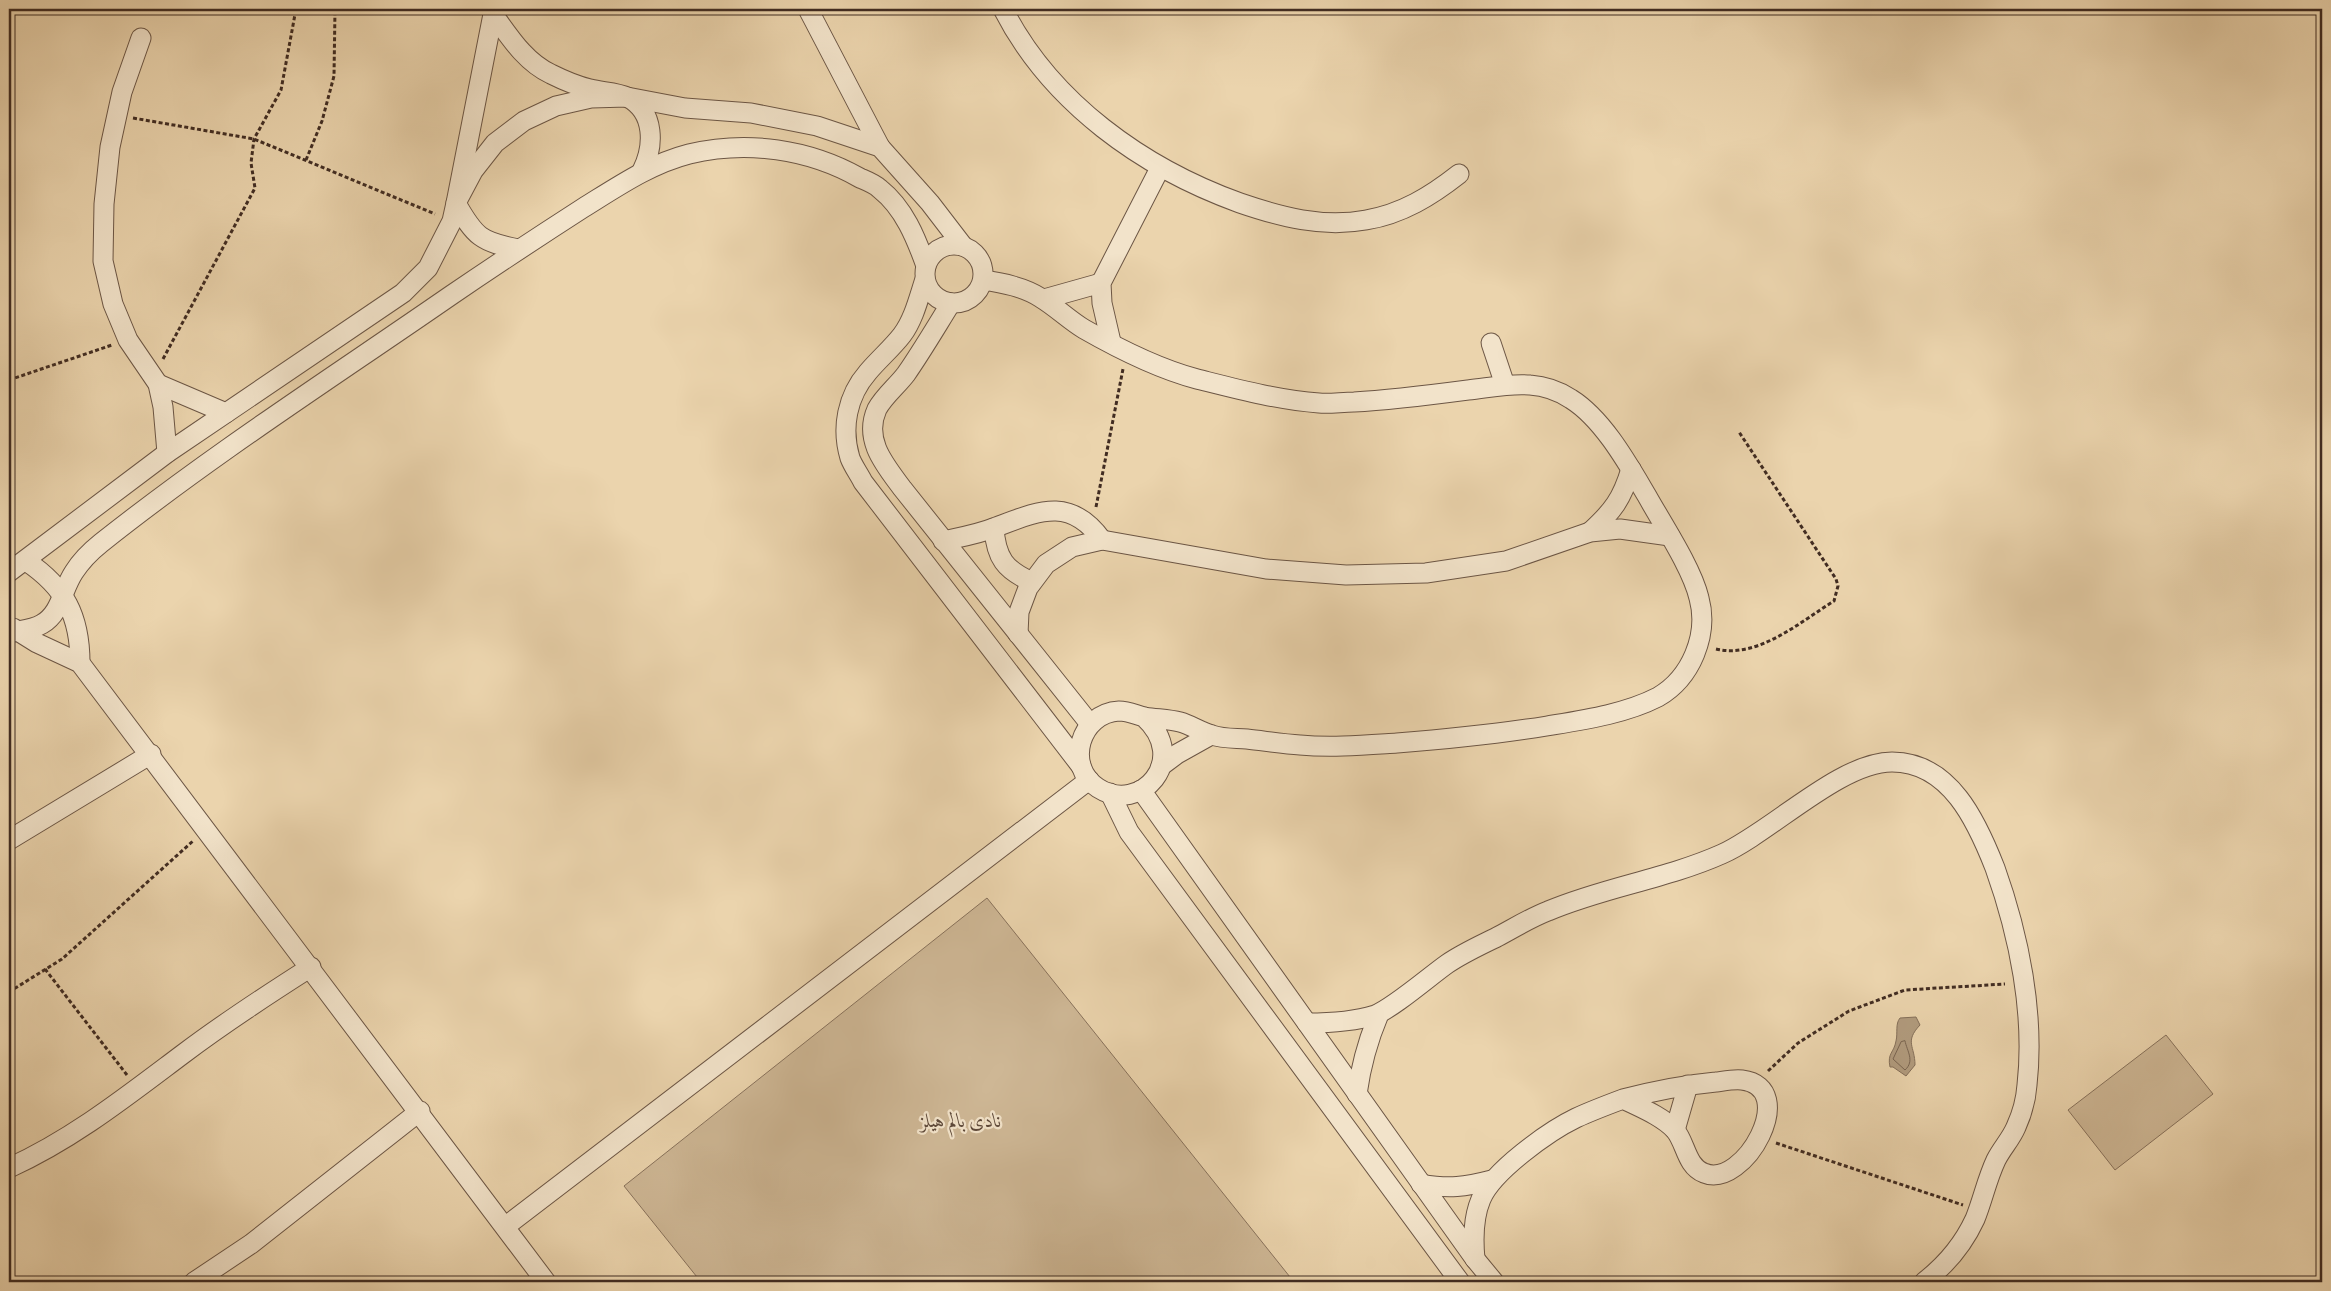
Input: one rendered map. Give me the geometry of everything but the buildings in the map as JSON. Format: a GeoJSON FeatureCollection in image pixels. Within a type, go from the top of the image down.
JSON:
{"type":"FeatureCollection","features":[{"type":"Feature","properties":{"kind":"street"},"geometry":{"type":"LineString","coordinates":[[808,9],[880,147],[930,203],[963,246]]}},
{"type":"Feature","properties":{"kind":"street"},"geometry":{"type":"LineString","coordinates":[[1004,9],[1029,52],[1049,77],[1077,106],[1134,151],[1160,168],[1210,192],[1290,219],[1331,223],[1366,220],[1400,211],[1432,195],[1459,174]]}},
{"type":"Feature","properties":{"kind":"street"},"geometry":{"type":"LineString","coordinates":[[494,11],[517,48],[549,74],[587,88],[685,108],[751,113],[816,126],[880,147]]}},
{"type":"Feature","properties":{"kind":"street"},"geometry":{"type":"LineString","coordinates":[[9,572],[167,453],[403,293],[428,268],[452,221],[494,11]]}},
{"type":"Feature","properties":{"kind":"street"},"geometry":{"type":"LineString","coordinates":[[141,38],[122,92],[110,148],[104,204],[103,261],[113,304],[128,340],[156,381],[163,407],[167,453]]}},
{"type":"Feature","properties":{"kind":"street"},"geometry":{"type":"LineString","coordinates":[[456,203],[472,171],[496,143],[524,122],[556,106],[591,98],[627,97],[640,108],[648,123],[652,139],[650,156],[642,171]]}},
{"type":"Feature","properties":{"kind":"street"},"geometry":{"type":"LineString","coordinates":[[11,630],[30,629],[46,621],[57,610],[73,573],[98,546],[174,487],[519,249],[642,171],[689,154],[738,147],[788,151],[836,164],[880,188],[899,209],[916,236],[925,272],[934,295],[951,303],[968,300],[980,288],[982,280],[981,264],[970,250],[963,246],[955,245],[939,249],[933,254],[925,272],[916,307],[903,334],[867,373],[855,391],[848,411],[845,436],[850,460],[864,482],[1099,789],[1110,794],[1126,795],[1141,790],[1154,780],[1161,766],[1164,752],[1161,739],[1154,726],[1144,717]]}},
{"type":"Feature","properties":{"kind":"street"},"geometry":{"type":"LineString","coordinates":[[1119,347],[1102,303],[1101,283],[1160,168]]}},
{"type":"Feature","properties":{"kind":"street"},"geometry":{"type":"LineString","coordinates":[[456,203],[469,227],[492,244],[519,249]]}},
{"type":"Feature","properties":{"kind":"street"},"geometry":{"type":"LineString","coordinates":[[982,280],[1004,283],[1044,299],[1071,321],[1119,347],[1186,376],[1252,393],[1321,404],[1386,400],[1505,385],[1527,384],[1549,388],[1570,398],[1588,411],[1631,469],[1670,536],[1699,597],[1702,625],[1698,645],[1696,653],[1682,677],[1660,695],[1634,706],[1587,719],[1480,737],[1368,745],[1304,746],[1211,735],[1179,721],[1144,717],[1130,712],[1116,711],[1102,715],[1090,724],[1082,737],[1079,752],[1085,773]]}},
{"type":"Feature","properties":{"kind":"street"},"geometry":{"type":"LineString","coordinates":[[1044,299],[1101,283]]}},
{"type":"Feature","properties":{"kind":"street"},"geometry":{"type":"LineString","coordinates":[[951,303],[905,375],[877,410],[872,428],[874,447],[883,464],[943,541],[1090,724]]}},
{"type":"Feature","properties":{"kind":"street"},"geometry":{"type":"LineString","coordinates":[[1491,343],[1505,385]]}},
{"type":"Feature","properties":{"kind":"street"},"geometry":{"type":"LineString","coordinates":[[156,381],[226,413]]}},
{"type":"Feature","properties":{"kind":"street"},"geometry":{"type":"LineString","coordinates":[[1590,532],[1607,516],[1624,494],[1631,469]]}},
{"type":"Feature","properties":{"kind":"street"},"geometry":{"type":"LineString","coordinates":[[943,541],[994,528],[1029,514],[1062,511],[1078,516],[1097,533],[1266,568],[1346,576],[1426,573],[1506,561],[1590,532],[1620,528],[1670,536]]}},
{"type":"Feature","properties":{"kind":"street"},"geometry":{"type":"LineString","coordinates":[[994,528],[995,546],[1003,562],[1016,575],[1032,582]]}},
{"type":"Feature","properties":{"kind":"street"},"geometry":{"type":"LineString","coordinates":[[1018,634],[1019,612],[1028,588],[1046,564],[1097,533]]}},
{"type":"Feature","properties":{"kind":"street"},"geometry":{"type":"LineString","coordinates":[[26,561],[46,576],[62,596],[74,616],[80,639],[80,663]]}},
{"type":"Feature","properties":{"kind":"street"},"geometry":{"type":"LineString","coordinates":[[11,630],[80,663],[151,754],[506,1226],[538,1279]]}},
{"type":"Feature","properties":{"kind":"street"},"geometry":{"type":"LineString","coordinates":[[1161,766],[1177,754],[1211,735]]}},
{"type":"Feature","properties":{"kind":"street"},"geometry":{"type":"LineString","coordinates":[[9,840],[151,754]]}},
{"type":"Feature","properties":{"kind":"street"},"geometry":{"type":"LineString","coordinates":[[1307,1023],[1331,1023],[1379,1014],[1452,961],[1546,911],[1602,892],[1659,877],[1722,854],[1755,836],[1789,811],[1866,766],[1893,762],[1919,766],[1942,779],[1961,798],[1988,852],[2009,908],[2023,966],[2030,1061],[2026,1095],[2016,1128],[1998,1156],[1984,1186],[1977,1210],[1961,1244],[1942,1268],[1924,1282]]}},
{"type":"Feature","properties":{"kind":"street"},"geometry":{"type":"LineString","coordinates":[[506,1226],[1085,773]]}},
{"type":"Feature","properties":{"kind":"street"},"geometry":{"type":"LineString","coordinates":[[1141,790],[1421,1184],[1494,1282]]}},
{"type":"Feature","properties":{"kind":"street"},"geometry":{"type":"LineString","coordinates":[[1110,794],[1129,832],[1460,1282]]}},
{"type":"Feature","properties":{"kind":"street"},"geometry":{"type":"LineString","coordinates":[[9,1168],[45,1151],[138,1088],[240,1012],[311,967]]}},
{"type":"Feature","properties":{"kind":"street"},"geometry":{"type":"LineString","coordinates":[[1357,1094],[1363,1057],[1379,1014]]}},
{"type":"Feature","properties":{"kind":"street"},"geometry":{"type":"LineString","coordinates":[[1475,1259],[1473,1238],[1475,1217],[1482,1198],[1492,1180],[1530,1147],[1575,1118],[1622,1099],[1688,1085],[1743,1080],[1754,1084],[1763,1091],[1768,1102],[1768,1113],[1760,1137],[1748,1154],[1737,1165],[1724,1173],[1714,1175],[1704,1174],[1696,1168],[1675,1130],[1647,1111],[1622,1099]]}},
{"type":"Feature","properties":{"kind":"street"},"geometry":{"type":"LineString","coordinates":[[1675,1130],[1688,1085]]}},
{"type":"Feature","properties":{"kind":"street"},"geometry":{"type":"LineString","coordinates":[[194,1282],[251,1244],[420,1111]]}},
{"type":"Feature","properties":{"kind":"street"},"geometry":{"type":"LineString","coordinates":[[1421,1184],[1445,1188],[1469,1186],[1492,1180]]}},
{"type":"Feature","properties":{"kind":"path"},"geometry":{"type":"LineString","coordinates":[[156,381],[255,188],[250,163],[254,139],[281,90],[296,9]]}},
{"type":"Feature","properties":{"kind":"path"},"geometry":{"type":"LineString","coordinates":[[306,160],[322,121],[334,76],[335,9]]}},
{"type":"Feature","properties":{"kind":"path"},"geometry":{"type":"LineString","coordinates":[[117,115],[254,139],[452,221]]}},
{"type":"Feature","properties":{"kind":"path"},"geometry":{"type":"LineString","coordinates":[[9,380],[128,340]]}},
{"type":"Feature","properties":{"kind":"path"},"geometry":{"type":"LineString","coordinates":[[1097,533],[1119,347]]}},
{"type":"Feature","properties":{"kind":"path"},"geometry":{"type":"LineString","coordinates":[[1698,645],[1723,651],[1749,648],[1773,638],[1826,606],[1834,601],[1837,594],[1836,579],[1739,432]]}},
{"type":"Feature","properties":{"kind":"path"},"geometry":{"type":"LineString","coordinates":[[9,992],[62,959],[207,829]]}},
{"type":"Feature","properties":{"kind":"path"},"geometry":{"type":"LineString","coordinates":[[45,969],[138,1088]]}},
{"type":"Feature","properties":{"kind":"path"},"geometry":{"type":"LineString","coordinates":[[1754,1084],[1798,1043],[1849,1011],[1905,990],[2024,983]]}},
{"type":"Feature","properties":{"kind":"path"},"geometry":{"type":"LineString","coordinates":[[1760,1137],[1977,1210]]}},
{"type":"Feature","properties":{"kind":"green space","name":"نادى بالم هيلز"},"geometry":{"type":"Polygon","coordinates":[[[987,898],[1294,1282],[701,1282],[624,1186],[987,898]]]}},
{"type":"Feature","properties":{"kind":"green space"},"geometry":{"type":"Polygon","coordinates":[[[2166,1035],[2213,1094],[2115,1170],[2068,1110],[2166,1035]]]}},
{"type":"Feature","properties":{"kind":"water"},"geometry":{"type":"Polygon","coordinates":[[[1916,1017],[1920,1025],[1911,1040],[1915,1065],[1906,1076],[1890,1067],[1889,1059],[1896,1041],[1898,1020],[1900,1018],[1916,1017]]]}}]}
